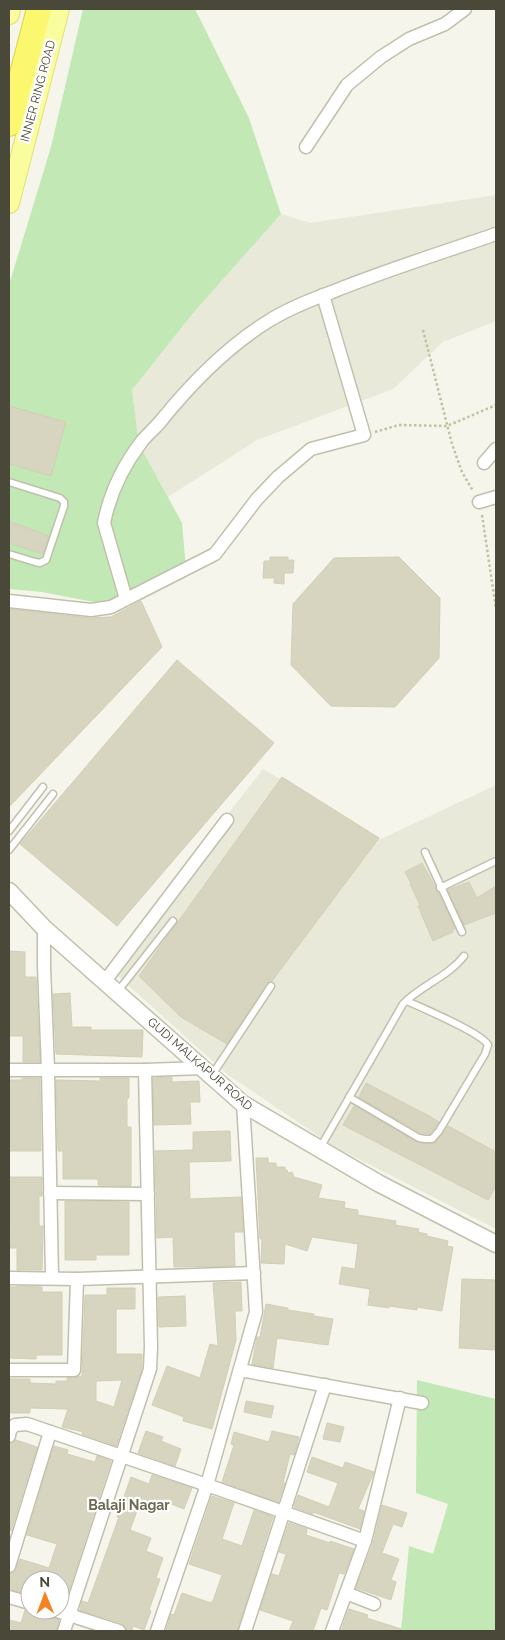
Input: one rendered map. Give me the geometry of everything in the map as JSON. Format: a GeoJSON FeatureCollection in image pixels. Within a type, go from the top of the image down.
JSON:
{"type":"FeatureCollection","features":[{"type":"Feature","properties":{"kind":"highway"},"geometry":{"type":"LineString","coordinates":[[9,60],[22,9]]}},
{"type":"Feature","properties":{"kind":"highway"},"geometry":{"type":"LineString","coordinates":[[9,124],[39,9]]}},
{"type":"Feature","properties":{"kind":"main road"},"geometry":{"type":"LineString","coordinates":[[9,14],[10,9]]}},
{"type":"Feature","properties":{"kind":"main road","name":"INNER RING ROAD"},"geometry":{"type":"LineString","coordinates":[[9,203],[14,160],[59,9]]}},
{"type":"Feature","properties":{"kind":"street"},"geometry":{"type":"LineString","coordinates":[[306,146],[347,85],[409,39],[445,24],[466,9]]}},
{"type":"Feature","properties":{"kind":"street"},"geometry":{"type":"LineString","coordinates":[[126,599],[104,523],[119,476],[127,461],[182,395],[242,338],[291,309],[354,283],[496,234]]}},
{"type":"Feature","properties":{"kind":"street"},"geometry":{"type":"LineString","coordinates":[[9,601],[91,610],[111,606],[126,599],[215,554],[257,499],[278,477],[310,449],[364,434],[323,295]]}},
{"type":"Feature","properties":{"kind":"street"},"geometry":{"type":"LineString","coordinates":[[484,463],[496,449]]}},
{"type":"Feature","properties":{"kind":"street"},"geometry":{"type":"LineString","coordinates":[[479,502],[496,497]]}},
{"type":"Feature","properties":{"kind":"street"},"geometry":{"type":"LineString","coordinates":[[111,987],[227,820]]}},
{"type":"Feature","properties":{"kind":"street","name":"GUDI MALKAPUR ROAD"},"geometry":{"type":"LineString","coordinates":[[10,895],[44,928],[243,1104],[378,1183],[496,1244]]}},
{"type":"Feature","properties":{"kind":"street"},"geometry":{"type":"LineString","coordinates":[[44,928],[52,1278]]}},
{"type":"Feature","properties":{"kind":"street"},"geometry":{"type":"LineString","coordinates":[[9,1070],[207,1072]]}},
{"type":"Feature","properties":{"kind":"street"},"geometry":{"type":"LineString","coordinates":[[118,1631],[70,1615],[150,1369],[145,1070]]}},
{"type":"Feature","properties":{"kind":"street"},"geometry":{"type":"LineString","coordinates":[[157,1631],[207,1485],[256,1312],[243,1104]]}},
{"type":"Feature","properties":{"kind":"street"},"geometry":{"type":"LineString","coordinates":[[50,1193],[148,1194]]}},
{"type":"Feature","properties":{"kind":"street"},"geometry":{"type":"LineString","coordinates":[[9,1278],[77,1279],[254,1273]]}},
{"type":"Feature","properties":{"kind":"street"},"geometry":{"type":"LineString","coordinates":[[9,1370],[74,1370],[77,1279]]}},
{"type":"Feature","properties":{"kind":"street"},"geometry":{"type":"LineString","coordinates":[[240,1370],[422,1403]]}},
{"type":"Feature","properties":{"kind":"street"},"geometry":{"type":"LineString","coordinates":[[245,1631],[325,1385]]}},
{"type":"Feature","properties":{"kind":"street"},"geometry":{"type":"LineString","coordinates":[[332,1631],[365,1540],[400,1398]]}},
{"type":"Feature","properties":{"kind":"street"},"geometry":{"type":"LineString","coordinates":[[9,1436],[10,1430],[16,1425],[27,1424],[365,1540]]}},
{"type":"Feature","properties":{"kind":"street"},"geometry":{"type":"LineString","coordinates":[[9,1566],[50,1432]]}},
{"type":"Feature","properties":{"kind":"street"},"geometry":{"type":"LineString","coordinates":[[346,1594],[374,1604]]}},
{"type":"Feature","properties":{"kind":"lane"},"geometry":{"type":"LineString","coordinates":[[9,482],[60,498],[64,502],[46,560],[40,563],[9,554]]}},
{"type":"Feature","properties":{"kind":"lane"},"geometry":{"type":"LineString","coordinates":[[9,832],[43,787]]}},
{"type":"Feature","properties":{"kind":"lane"},"geometry":{"type":"LineString","coordinates":[[9,850],[53,794]]}},
{"type":"Feature","properties":{"kind":"lane"},"geometry":{"type":"LineString","coordinates":[[425,852],[462,932]]}},
{"type":"Feature","properties":{"kind":"lane"},"geometry":{"type":"LineString","coordinates":[[440,888],[496,860]]}},
{"type":"Feature","properties":{"kind":"lane"},"geometry":{"type":"LineString","coordinates":[[111,987],[172,921]]}},
{"type":"Feature","properties":{"kind":"lane"},"geometry":{"type":"LineString","coordinates":[[320,1149],[348,1097],[407,1001],[414,993],[444,974],[464,956]]}},
{"type":"Feature","properties":{"kind":"lane"},"geometry":{"type":"LineString","coordinates":[[207,1072],[271,986]]}},
{"type":"Feature","properties":{"kind":"lane"},"geometry":{"type":"LineString","coordinates":[[348,1097],[419,1138],[432,1139],[439,1131],[486,1054],[488,1045],[484,1039],[407,1001]]}},
{"type":"Feature","properties":{"kind":"path"},"geometry":{"type":"LineString","coordinates":[[423,330],[447,426],[462,472],[479,502],[496,610]]}},
{"type":"Feature","properties":{"kind":"path"},"geometry":{"type":"LineString","coordinates":[[364,434],[399,425],[447,426],[496,405]]}},
{"type":"Feature","properties":{"kind":"shaded area"},"geometry":{"type":"Polygon","coordinates":[[[496,195],[496,321],[443,342],[393,389],[257,440],[168,497],[139,444],[132,390],[194,312],[281,214],[310,223],[496,195]]]}},
{"type":"Feature","properties":{"kind":"shaded area"},"geometry":{"type":"Polygon","coordinates":[[[263,769],[381,839],[496,785],[496,1229],[335,1147],[228,1075],[108,967],[263,769]]]}},
{"type":"Feature","properties":{"kind":"green space"},"geometry":{"type":"Polygon","coordinates":[[[83,9],[195,9],[249,118],[281,214],[194,312],[132,390],[139,444],[182,523],[186,569],[104,604],[42,592],[9,589],[9,285],[51,147],[83,9]]]}},
{"type":"Feature","properties":{"kind":"green space"},"geometry":{"type":"Polygon","coordinates":[[[417,1380],[496,1399],[496,1631],[401,1631],[409,1546],[433,1554],[448,1504],[416,1493],[417,1380]]]}},
{"type":"Feature","properties":{"kind":"building"},"geometry":{"type":"Polygon","coordinates":[[[9,406],[66,422],[51,476],[9,464],[9,406]]]}},
{"type":"Feature","properties":{"kind":"building"},"geometry":{"type":"Polygon","coordinates":[[[9,521],[49,536],[43,554],[9,543],[9,521]]]}},
{"type":"Feature","properties":{"kind":"building"},"geometry":{"type":"Polygon","coordinates":[[[270,557],[288,557],[288,560],[294,560],[293,573],[284,573],[284,584],[274,583],[274,578],[263,578],[264,561],[270,561],[270,557]]]}},
{"type":"Feature","properties":{"kind":"building"},"geometry":{"type":"Polygon","coordinates":[[[399,557],[440,598],[439,658],[395,707],[331,706],[291,665],[293,604],[334,558],[399,557]]]}},
{"type":"Feature","properties":{"kind":"building"},"geometry":{"type":"Polygon","coordinates":[[[141,601],[162,647],[9,807],[9,609],[90,618],[111,617],[141,601]]]}},
{"type":"Feature","properties":{"kind":"building"},"geometry":{"type":"Polygon","coordinates":[[[177,660],[274,743],[117,926],[20,844],[177,660]]]}},
{"type":"Feature","properties":{"kind":"building"},"geometry":{"type":"Polygon","coordinates":[[[282,777],[379,838],[272,981],[267,983],[227,1044],[181,1017],[139,976],[282,777]]]}},
{"type":"Feature","properties":{"kind":"building"},"geometry":{"type":"Polygon","coordinates":[[[422,863],[455,929],[452,930],[453,932],[433,941],[405,872],[422,863]]]}},
{"type":"Feature","properties":{"kind":"building"},"geometry":{"type":"Polygon","coordinates":[[[469,882],[477,898],[496,886],[496,913],[464,925],[448,890],[469,882]]]}},
{"type":"Feature","properties":{"kind":"building"},"geometry":{"type":"Polygon","coordinates":[[[9,951],[25,952],[25,977],[36,977],[40,1062],[23,1062],[23,1036],[9,1036],[9,951]]]}},
{"type":"Feature","properties":{"kind":"building"},"geometry":{"type":"Polygon","coordinates":[[[70,993],[72,1027],[91,1027],[91,1030],[143,1030],[142,1057],[56,1054],[53,994],[70,993]]]}},
{"type":"Feature","properties":{"kind":"building"},"geometry":{"type":"Polygon","coordinates":[[[172,1077],[172,1082],[199,1081],[200,1102],[190,1102],[191,1124],[154,1125],[153,1078],[172,1077]]]}},
{"type":"Feature","properties":{"kind":"building"},"geometry":{"type":"Polygon","coordinates":[[[22,1078],[40,1078],[41,1151],[9,1151],[9,1080],[22,1080],[22,1078]]]}},
{"type":"Feature","properties":{"kind":"building"},"geometry":{"type":"Polygon","coordinates":[[[100,1078],[129,1078],[127,1127],[131,1127],[131,1185],[129,1186],[98,1185],[98,1179],[63,1179],[63,1151],[58,1151],[56,1080],[100,1081],[100,1078]]]}},
{"type":"Feature","properties":{"kind":"building"},"geometry":{"type":"Polygon","coordinates":[[[366,1083],[439,1122],[430,1134],[421,1133],[359,1097],[366,1083]]]}},
{"type":"Feature","properties":{"kind":"building"},"geometry":{"type":"Polygon","coordinates":[[[354,1106],[418,1143],[434,1143],[448,1126],[496,1152],[496,1186],[488,1200],[343,1125],[354,1106]]]}},
{"type":"Feature","properties":{"kind":"building"},"geometry":{"type":"Polygon","coordinates":[[[230,1131],[231,1161],[189,1162],[190,1199],[241,1197],[243,1232],[234,1232],[235,1266],[174,1267],[173,1237],[157,1238],[155,1151],[193,1150],[193,1132],[230,1131]]]}},
{"type":"Feature","properties":{"kind":"building"},"geometry":{"type":"Polygon","coordinates":[[[256,1158],[268,1158],[268,1163],[276,1163],[276,1167],[285,1167],[285,1170],[288,1173],[292,1172],[294,1177],[322,1185],[318,1198],[345,1202],[344,1208],[358,1210],[358,1215],[396,1221],[395,1225],[419,1229],[418,1232],[427,1234],[427,1236],[448,1241],[447,1246],[453,1247],[442,1311],[417,1307],[417,1310],[368,1305],[370,1289],[339,1284],[342,1267],[355,1269],[358,1244],[312,1237],[307,1251],[285,1244],[284,1264],[261,1263],[262,1239],[260,1239],[256,1158]]]}},
{"type":"Feature","properties":{"kind":"building"},"geometry":{"type":"Polygon","coordinates":[[[9,1177],[42,1177],[42,1196],[39,1196],[39,1226],[43,1226],[42,1270],[17,1270],[17,1248],[10,1248],[9,1177]]]}},
{"type":"Feature","properties":{"kind":"building"},"geometry":{"type":"Polygon","coordinates":[[[65,1201],[129,1202],[129,1255],[96,1255],[96,1260],[65,1260],[65,1201]]]}},
{"type":"Feature","properties":{"kind":"building"},"geometry":{"type":"Polygon","coordinates":[[[462,1279],[496,1280],[496,1350],[459,1348],[462,1279]]]}},
{"type":"Feature","properties":{"kind":"building"},"geometry":{"type":"Polygon","coordinates":[[[241,1282],[242,1311],[235,1311],[236,1340],[212,1429],[183,1421],[184,1417],[152,1405],[167,1366],[200,1378],[210,1344],[218,1346],[213,1283],[241,1282]]]}},
{"type":"Feature","properties":{"kind":"building"},"geometry":{"type":"Polygon","coordinates":[[[9,1287],[42,1287],[42,1292],[62,1292],[62,1355],[36,1355],[36,1359],[9,1358],[9,1287]]]}},
{"type":"Feature","properties":{"kind":"building"},"geometry":{"type":"Polygon","coordinates":[[[107,1288],[135,1288],[135,1309],[116,1309],[116,1354],[142,1354],[142,1368],[116,1446],[82,1434],[83,1432],[62,1427],[68,1409],[30,1408],[30,1413],[9,1413],[9,1379],[30,1379],[30,1383],[56,1384],[56,1381],[67,1381],[67,1378],[82,1376],[85,1295],[107,1295],[107,1288]],[[122,1380],[96,1381],[96,1401],[114,1407],[122,1380]]]}},
{"type":"Feature","properties":{"kind":"building"},"geometry":{"type":"Polygon","coordinates":[[[185,1296],[186,1326],[159,1327],[158,1297],[185,1296]]]}},
{"type":"Feature","properties":{"kind":"building"},"geometry":{"type":"Polygon","coordinates":[[[266,1304],[333,1319],[328,1345],[277,1338],[273,1368],[252,1364],[257,1337],[260,1337],[266,1304]]]}},
{"type":"Feature","properties":{"kind":"building"},"geometry":{"type":"Polygon","coordinates":[[[246,1401],[274,1406],[271,1418],[244,1412],[246,1401]]]}},
{"type":"Feature","properties":{"kind":"building"},"geometry":{"type":"Polygon","coordinates":[[[327,1423],[344,1427],[340,1442],[323,1439],[327,1423]]]}},
{"type":"Feature","properties":{"kind":"building"},"geometry":{"type":"Polygon","coordinates":[[[146,1431],[163,1437],[161,1441],[181,1449],[175,1466],[138,1453],[146,1431]]]}},
{"type":"Feature","properties":{"kind":"building"},"geometry":{"type":"Polygon","coordinates":[[[272,1431],[299,1437],[294,1455],[290,1454],[283,1483],[285,1483],[278,1502],[222,1482],[234,1445],[231,1444],[234,1432],[269,1442],[272,1431]]]}},
{"type":"Feature","properties":{"kind":"building"},"geometry":{"type":"Polygon","coordinates":[[[16,1440],[37,1447],[11,1531],[9,1530],[9,1444],[16,1440]]]}},
{"type":"Feature","properties":{"kind":"building"},"geometry":{"type":"Polygon","coordinates":[[[54,1446],[68,1450],[67,1454],[95,1462],[97,1456],[111,1461],[70,1587],[70,1570],[20,1570],[20,1592],[9,1589],[9,1574],[15,1572],[20,1559],[49,1568],[57,1544],[27,1535],[54,1446]]]}},
{"type":"Feature","properties":{"kind":"building"},"geometry":{"type":"Polygon","coordinates":[[[312,1457],[343,1468],[345,1462],[374,1472],[358,1509],[364,1511],[360,1529],[294,1507],[298,1495],[329,1507],[338,1483],[307,1472],[312,1457]]]}},
{"type":"Feature","properties":{"kind":"building"},"geometry":{"type":"Polygon","coordinates":[[[152,1475],[192,1488],[184,1509],[164,1501],[161,1510],[140,1503],[130,1530],[151,1538],[146,1551],[163,1558],[156,1578],[160,1579],[144,1630],[133,1626],[132,1631],[127,1631],[122,1623],[80,1610],[82,1601],[88,1603],[119,1517],[117,1517],[131,1477],[149,1484],[152,1475]]]}},
{"type":"Feature","properties":{"kind":"building"},"geometry":{"type":"Polygon","coordinates":[[[212,1496],[234,1503],[222,1539],[242,1546],[254,1510],[273,1517],[237,1631],[166,1631],[171,1614],[174,1615],[182,1593],[211,1603],[222,1575],[189,1564],[212,1496]]]}},
{"type":"Feature","properties":{"kind":"building"},"geometry":{"type":"Polygon","coordinates":[[[382,1505],[407,1513],[402,1527],[393,1524],[382,1553],[399,1559],[391,1580],[396,1582],[391,1600],[356,1588],[373,1544],[382,1505]]]}},
{"type":"Feature","properties":{"kind":"building"},"geometry":{"type":"Polygon","coordinates":[[[289,1523],[307,1529],[306,1535],[354,1549],[344,1574],[339,1573],[327,1610],[321,1608],[313,1631],[289,1631],[293,1621],[260,1610],[272,1574],[279,1576],[286,1554],[279,1552],[289,1523]]]}},
{"type":"Feature","properties":{"kind":"building"},"geometry":{"type":"Polygon","coordinates":[[[349,1609],[368,1615],[367,1618],[401,1629],[401,1631],[341,1631],[349,1609]]]}},
{"type":"Feature","properties":{"kind":"building"},"geometry":{"type":"Polygon","coordinates":[[[9,1620],[21,1623],[22,1620],[59,1620],[56,1631],[9,1631],[9,1620]]]}},
{"type":"Feature","properties":{"kind":"district","name":"Balaji Nagar"},"geometry":{"type":"Point","coordinates":[129,1505]}}]}
